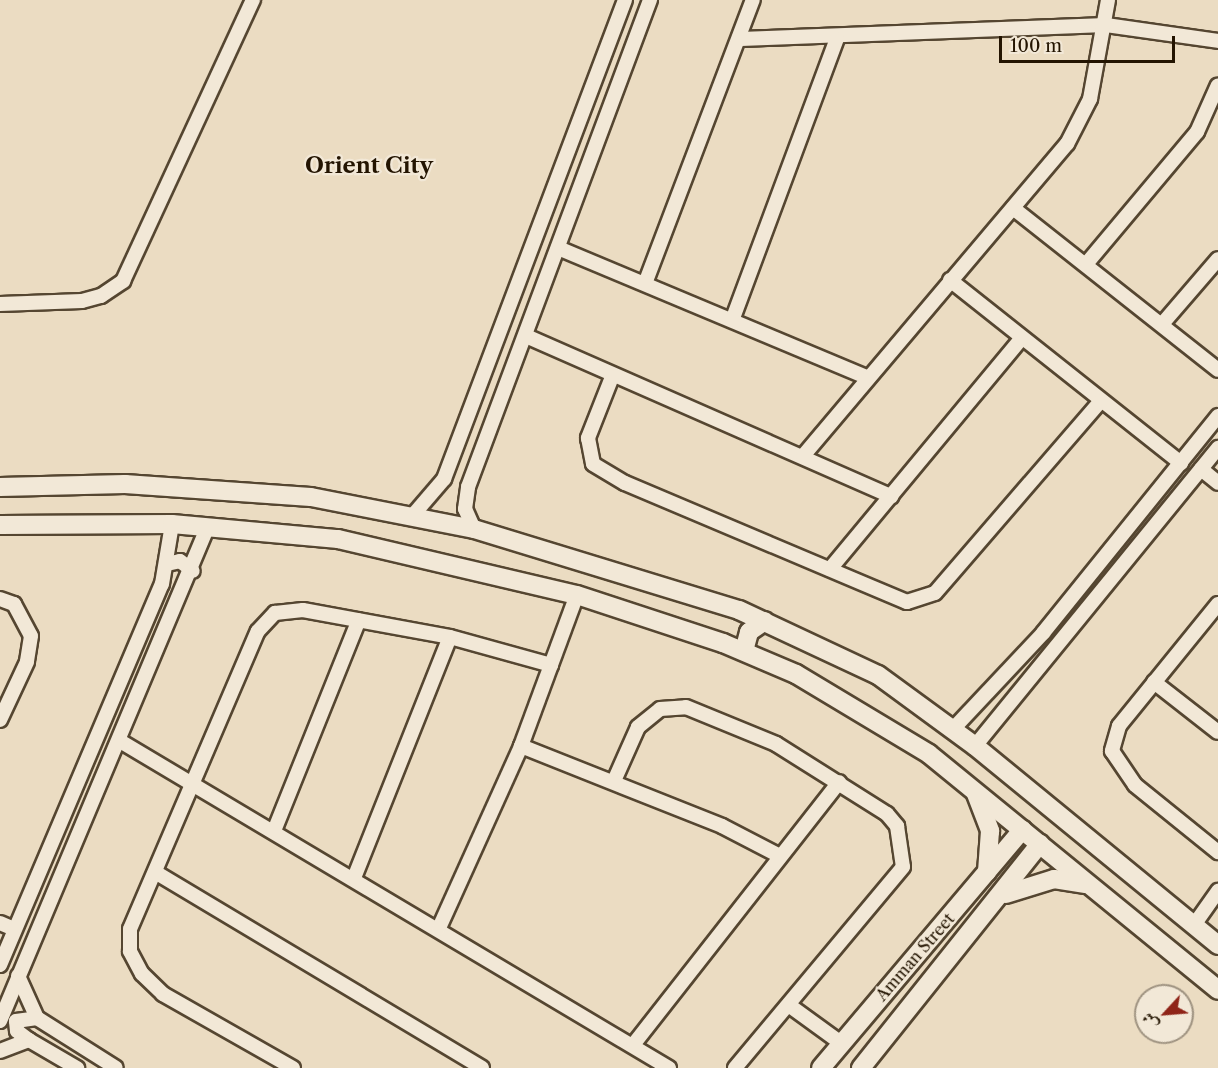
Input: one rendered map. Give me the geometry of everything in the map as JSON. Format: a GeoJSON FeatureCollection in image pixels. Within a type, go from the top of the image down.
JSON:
{"type":"FeatureCollection","features":[{"type":"Feature","properties":{"kind":"street"},"geometry":{"type":"LineString","coordinates":[[0,304],[82,301],[101,297],[123,281],[253,0]]}},
{"type":"Feature","properties":{"kind":"street"},"geometry":{"type":"LineString","coordinates":[[414,514],[444,479],[625,0]]}},
{"type":"Feature","properties":{"kind":"street"},"geometry":{"type":"LineString","coordinates":[[474,529],[465,509],[468,487],[650,0]]}},
{"type":"Feature","properties":{"kind":"street"},"geometry":{"type":"LineString","coordinates":[[646,281],[741,39],[753,0]]}},
{"type":"Feature","properties":{"kind":"street"},"geometry":{"type":"LineString","coordinates":[[803,456],[867,377],[1013,208],[1082,121],[1106,25],[1108,0]]}},
{"type":"Feature","properties":{"kind":"street"},"geometry":{"type":"LineString","coordinates":[[741,39],[837,39],[1106,25],[1218,41]]}},
{"type":"Feature","properties":{"kind":"street"},"geometry":{"type":"LineString","coordinates":[[733,318],[837,39]]}},
{"type":"Feature","properties":{"kind":"street"},"geometry":{"type":"LineString","coordinates":[[1088,263],[1197,132],[1218,85]]}},
{"type":"Feature","properties":{"kind":"street"},"geometry":{"type":"LineString","coordinates":[[1013,208],[1088,263],[1218,370]]}},
{"type":"Feature","properties":{"kind":"street"},"geometry":{"type":"LineString","coordinates":[[558,248],[646,281],[867,377]]}},
{"type":"Feature","properties":{"kind":"street"},"geometry":{"type":"LineString","coordinates":[[1163,323],[1218,259]]}},
{"type":"Feature","properties":{"kind":"street"},"geometry":{"type":"LineString","coordinates":[[950,280],[1181,463]]}},
{"type":"Feature","properties":{"kind":"street"},"geometry":{"type":"LineString","coordinates":[[526,336],[612,377],[803,456],[891,496]]}},
{"type":"Feature","properties":{"kind":"street"},"geometry":{"type":"LineString","coordinates":[[830,569],[1022,338]]}},
{"type":"Feature","properties":{"kind":"street"},"geometry":{"type":"LineString","coordinates":[[612,377],[588,438],[593,464],[625,483],[907,603],[935,593],[1101,401]]}},
{"type":"Feature","properties":{"kind":"street"},"geometry":{"type":"LineString","coordinates":[[953,729],[982,701],[1218,416]]}},
{"type":"Feature","properties":{"kind":"street"},"geometry":{"type":"LineString","coordinates":[[975,747],[999,714],[1218,448]]}},
{"type":"Feature","properties":{"kind":"street"},"geometry":{"type":"LineString","coordinates":[[1201,469],[1218,483]]}},
{"type":"Feature","properties":{"kind":"street"},"geometry":{"type":"LineString","coordinates":[[444,479],[453,492],[468,487]]}},
{"type":"Feature","properties":{"kind":"street"},"geometry":{"type":"LineString","coordinates":[[0,487],[237,489],[414,514],[474,529],[739,610],[878,675],[953,729],[1218,945]]}},
{"type":"Feature","properties":{"kind":"street"},"geometry":{"type":"LineString","coordinates":[[0,525],[172,524],[338,539],[577,595],[744,651],[872,716],[975,791],[1218,990]]}},
{"type":"Feature","properties":{"kind":"street"},"geometry":{"type":"LineString","coordinates":[[0,965],[98,740],[167,564],[172,524]]}},
{"type":"Feature","properties":{"kind":"street"},"geometry":{"type":"LineString","coordinates":[[0,1021],[192,571],[208,526]]}},
{"type":"Feature","properties":{"kind":"street"},"geometry":{"type":"LineString","coordinates":[[167,564],[180,561],[192,571]]}},
{"type":"Feature","properties":{"kind":"street"},"geometry":{"type":"LineString","coordinates":[[438,928],[521,746],[577,595]]}},
{"type":"Feature","properties":{"kind":"street"},"geometry":{"type":"LineString","coordinates":[[0,598],[14,604],[31,636],[27,662],[0,720]]}},
{"type":"Feature","properties":{"kind":"street"},"geometry":{"type":"LineString","coordinates":[[1217,606],[1119,726],[1112,751],[1135,785],[1218,852]]}},
{"type":"Feature","properties":{"kind":"street"},"geometry":{"type":"LineString","coordinates":[[293,1068],[163,994],[142,975],[130,951],[130,929],[190,784],[266,620],[287,609],[359,620],[450,637],[551,665]]}},
{"type":"Feature","properties":{"kind":"street"},"geometry":{"type":"LineString","coordinates":[[723,643],[738,630],[739,610]]}},
{"type":"Feature","properties":{"kind":"street"},"geometry":{"type":"LineString","coordinates":[[274,831],[359,620]]}},
{"type":"Feature","properties":{"kind":"street"},"geometry":{"type":"LineString","coordinates":[[744,651],[749,632],[765,621]]}},
{"type":"Feature","properties":{"kind":"street"},"geometry":{"type":"LineString","coordinates":[[354,878],[450,637]]}},
{"type":"Feature","properties":{"kind":"street"},"geometry":{"type":"LineString","coordinates":[[1154,682],[1218,732]]}},
{"type":"Feature","properties":{"kind":"street"},"geometry":{"type":"LineString","coordinates":[[982,701],[999,714]]}},
{"type":"Feature","properties":{"kind":"street"},"geometry":{"type":"LineString","coordinates":[[614,781],[639,727],[672,706],[706,713],[776,744],[839,782],[897,826],[903,867],[735,1068]]}},
{"type":"Feature","properties":{"kind":"street"},"geometry":{"type":"LineString","coordinates":[[120,741],[438,928],[669,1068]]}},
{"type":"Feature","properties":{"kind":"street"},"geometry":{"type":"LineString","coordinates":[[521,746],[614,781],[778,855]]}},
{"type":"Feature","properties":{"kind":"street"},"geometry":{"type":"LineString","coordinates":[[633,1045],[778,855],[839,782]]}},
{"type":"Feature","properties":{"kind":"street"},"geometry":{"type":"LineString","coordinates":[[975,791],[990,831],[986,874]]}},
{"type":"Feature","properties":{"kind":"street","name":"Amman Street"},"geometry":{"type":"LineString","coordinates":[[820,1068],[1022,830]]}},
{"type":"Feature","properties":{"kind":"street","name":"Amman Street"},"geometry":{"type":"LineString","coordinates":[[861,1068],[1004,895],[1040,844]]}},
{"type":"Feature","properties":{"kind":"street"},"geometry":{"type":"LineString","coordinates":[[1010,846],[1023,849],[1029,862]]}},
{"type":"Feature","properties":{"kind":"street"},"geometry":{"type":"LineString","coordinates":[[155,872],[482,1068]]}},
{"type":"Feature","properties":{"kind":"street"},"geometry":{"type":"LineString","coordinates":[[1004,895],[1054,879],[1089,884]]}},
{"type":"Feature","properties":{"kind":"street"},"geometry":{"type":"LineString","coordinates":[[1194,925],[1218,891]]}},
{"type":"Feature","properties":{"kind":"street"},"geometry":{"type":"LineString","coordinates":[[0,922],[14,929]]}},
{"type":"Feature","properties":{"kind":"street"},"geometry":{"type":"LineString","coordinates":[[18,976],[37,1018],[116,1068]]}},
{"type":"Feature","properties":{"kind":"street"},"geometry":{"type":"LineString","coordinates":[[789,1006],[841,1043]]}},
{"type":"Feature","properties":{"kind":"street"},"geometry":{"type":"LineString","coordinates":[[37,1018],[16,1021],[17,1031],[77,1068]]}},
{"type":"Feature","properties":{"kind":"street"},"geometry":{"type":"LineString","coordinates":[[0,1051],[29,1040]]}},
{"type":"Feature","properties":{"kind":"district","name":"Orient City"},"geometry":{"type":"Point","coordinates":[369,166]}}]}
